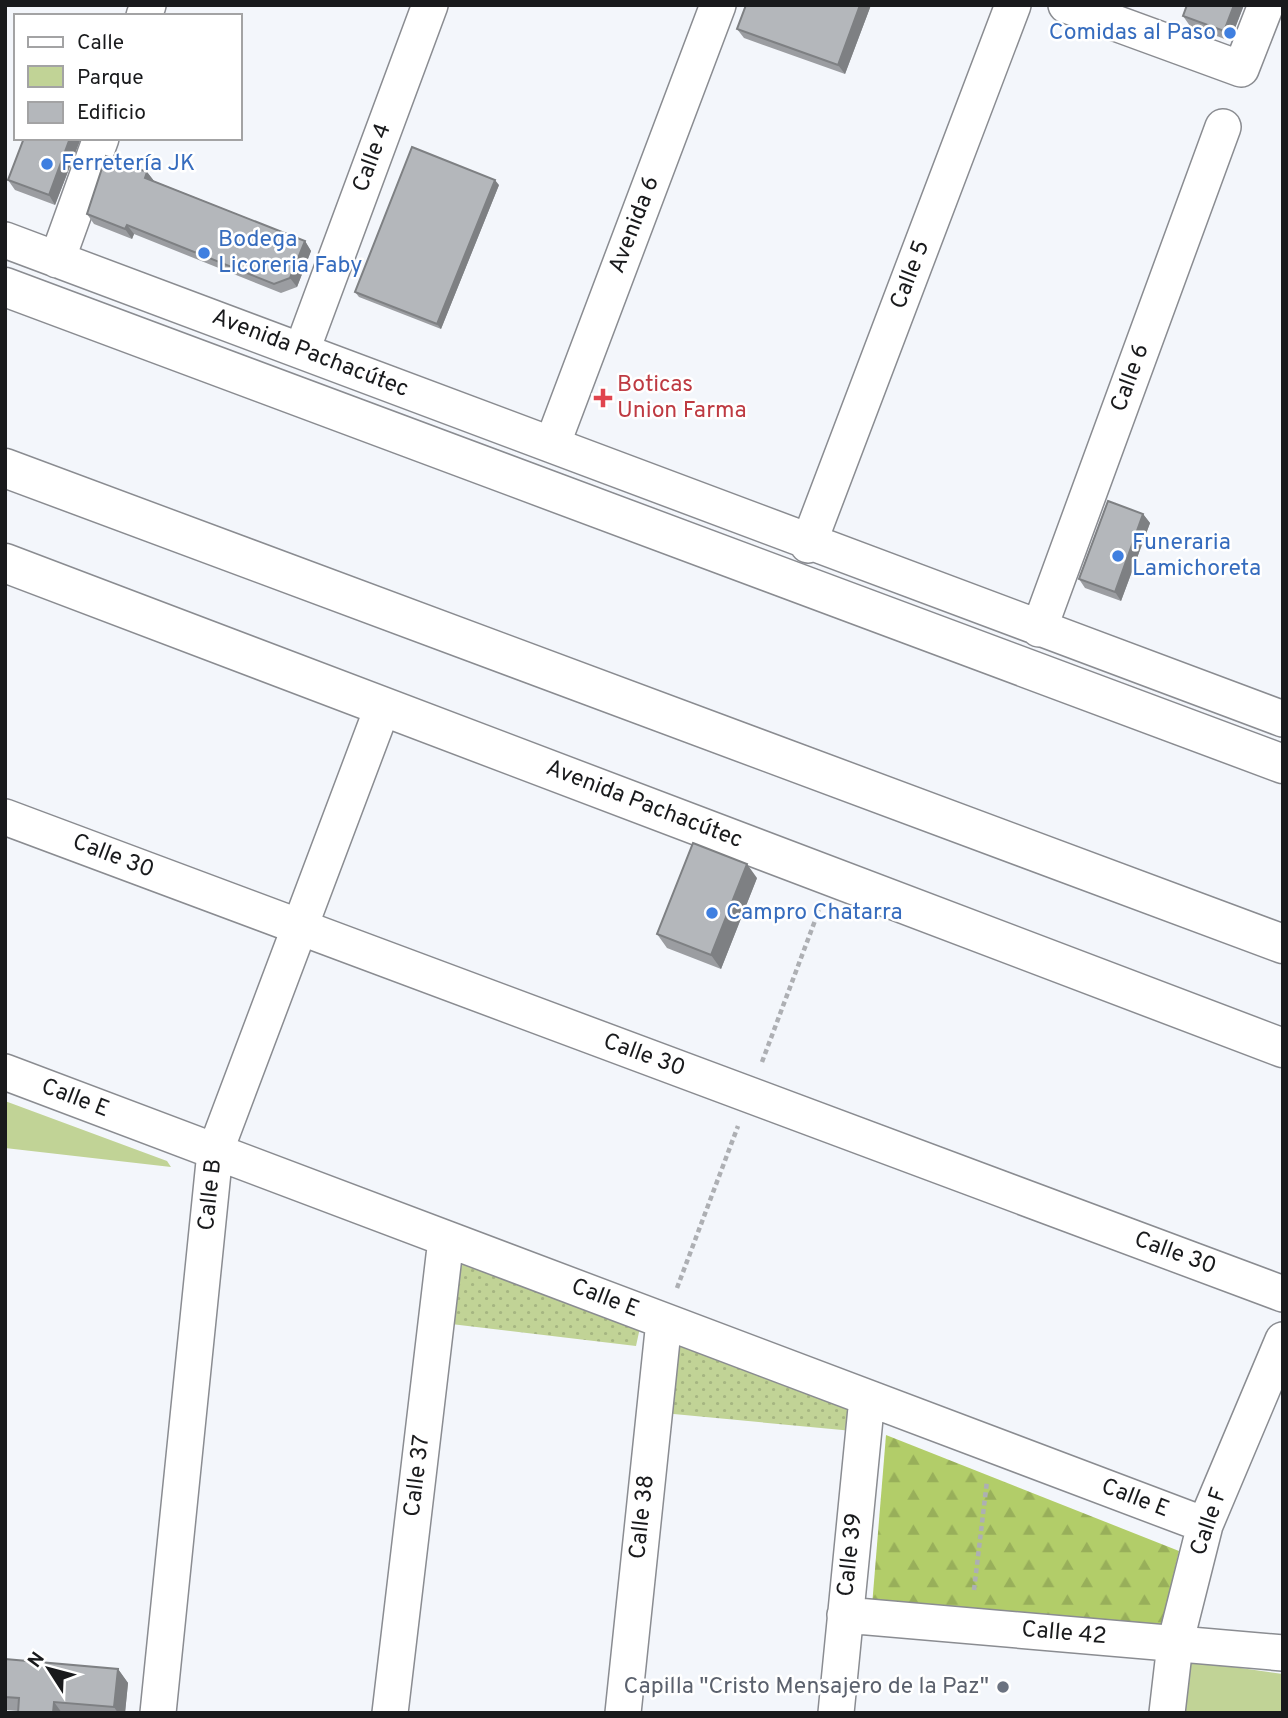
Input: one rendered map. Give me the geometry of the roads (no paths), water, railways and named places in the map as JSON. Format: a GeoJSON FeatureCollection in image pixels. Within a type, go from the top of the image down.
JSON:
{"type":"FeatureCollection","features":[{"type":"Feature","properties":{"kind":"main road","name":"Avenida Pachacútec"},"geometry":{"type":"LineString","coordinates":[[5,287],[1283,764]]}},
{"type":"Feature","properties":{"kind":"main road"},"geometry":{"type":"LineString","coordinates":[[5,468],[1283,944]]}},
{"type":"Feature","properties":{"kind":"main road","name":"Avenida Pachacútec"},"geometry":{"type":"LineString","coordinates":[[5,563],[1283,1048]]}},
{"type":"Feature","properties":{"kind":"street","name":"Calle 4"},"geometry":{"type":"LineString","coordinates":[[302,350],[430,5]]}},
{"type":"Feature","properties":{"kind":"street","name":"Avenida 6"},"geometry":{"type":"LineString","coordinates":[[552,445],[718,5]]}},
{"type":"Feature","properties":{"kind":"street","name":"Calle 5"},"geometry":{"type":"LineString","coordinates":[[808,545],[1013,5]]}},
{"type":"Feature","properties":{"kind":"street"},"geometry":{"type":"LineString","coordinates":[[1066,5],[1241,69],[1266,5]]}},
{"type":"Feature","properties":{"kind":"street","name":"Calle 6"},"geometry":{"type":"LineString","coordinates":[[1038,629],[1223,127]]}},
{"type":"Feature","properties":{"kind":"street"},"geometry":{"type":"LineString","coordinates":[[57,260],[100,140]]}},
{"type":"Feature","properties":{"kind":"street","name":"Avenida Pachacútec"},"geometry":{"type":"LineString","coordinates":[[5,240],[302,350],[808,545],[1282,717]]}},
{"type":"Feature","properties":{"kind":"street","name":"Calle B"},"geometry":{"type":"LineString","coordinates":[[158,1713],[215,1152],[383,706]]}},
{"type":"Feature","properties":{"kind":"street","name":"Calle 30"},"geometry":{"type":"LineString","coordinates":[[5,817],[1283,1294]]}},
{"type":"Feature","properties":{"kind":"street","name":"Calle E"},"geometry":{"type":"LineString","coordinates":[[5,1072],[1205,1525]]}},
{"type":"Feature","properties":{"kind":"street","name":"Calle 37"},"geometry":{"type":"LineString","coordinates":[[390,1713],[446,1239]]}},
{"type":"Feature","properties":{"kind":"street","name":"Calle 38"},"geometry":{"type":"LineString","coordinates":[[623,1713],[664,1321]]}},
{"type":"Feature","properties":{"kind":"street","name":"Calle F"},"geometry":{"type":"LineString","coordinates":[[1167,1713],[1175,1644],[1205,1525],[1283,1340]]}},
{"type":"Feature","properties":{"kind":"street","name":"Calle 39"},"geometry":{"type":"LineString","coordinates":[[836,1713],[867,1398]]}},
{"type":"Feature","properties":{"kind":"street","name":"Calle 42"},"geometry":{"type":"LineString","coordinates":[[845,1615],[1283,1653]]}},
{"type":"Feature","properties":{"kind":"place","name":"Comidas al Paso"},"geometry":{"type":"Point","coordinates":[1230,33]}},
{"type":"Feature","properties":{"kind":"place","name":"Ferretería JK"},"geometry":{"type":"Point","coordinates":[47,164]}},
{"type":"Feature","properties":{"kind":"place","name":"Bodega Licoreria Faby"},"geometry":{"type":"Point","coordinates":[204,253]}},
{"type":"Feature","properties":{"kind":"place","name":"Boticas Union Farma"},"geometry":{"type":"Point","coordinates":[603,398]}},
{"type":"Feature","properties":{"kind":"place","name":"Funeraria Lamichoreta"},"geometry":{"type":"Point","coordinates":[1118,556]}},
{"type":"Feature","properties":{"kind":"place","name":"Campro Chatarra"},"geometry":{"type":"Point","coordinates":[712,913]}},
{"type":"Feature","properties":{"kind":"place","name":"Capilla \"Cristo Mensajero de la Paz\""},"geometry":{"type":"Point","coordinates":[1003,1687]}}]}
